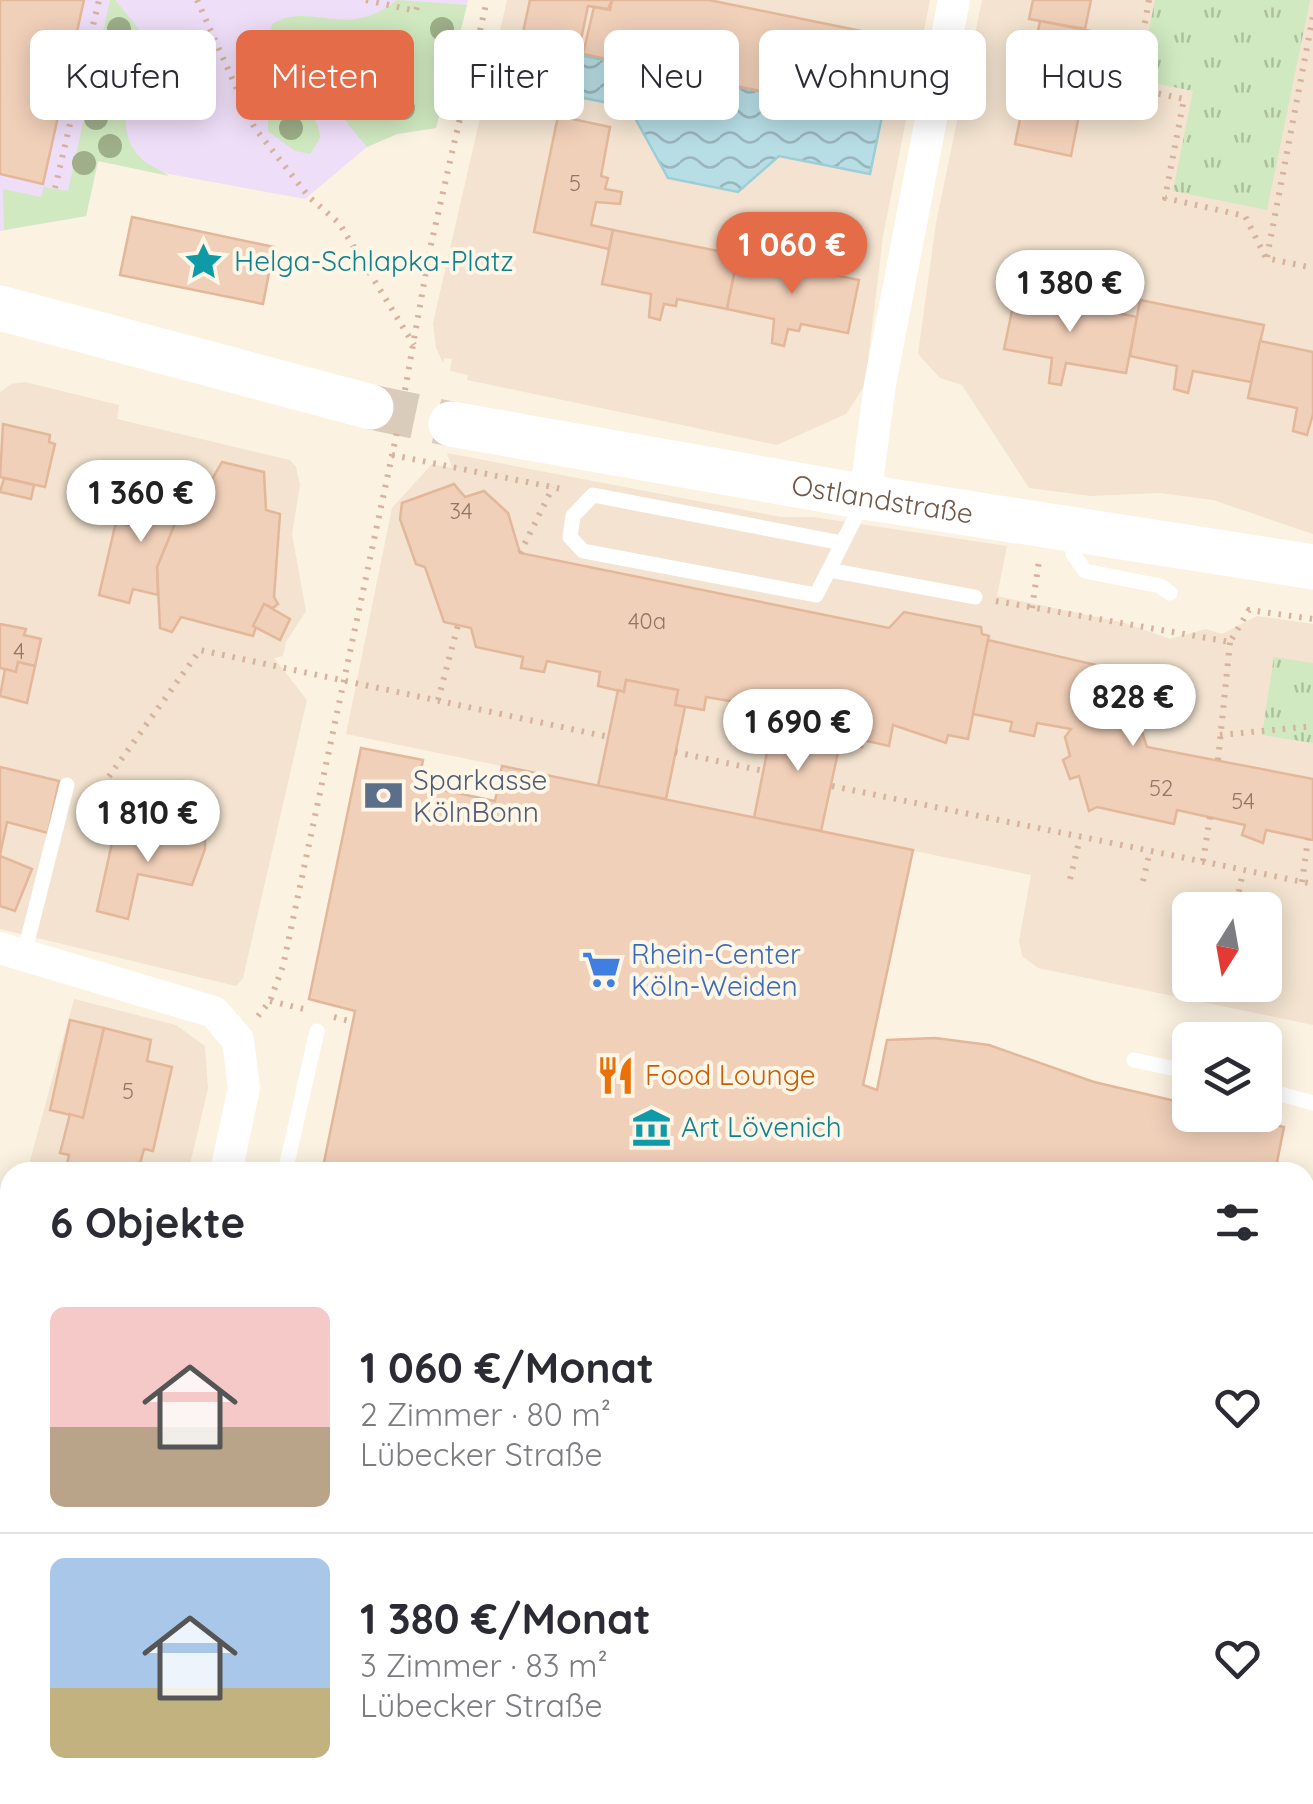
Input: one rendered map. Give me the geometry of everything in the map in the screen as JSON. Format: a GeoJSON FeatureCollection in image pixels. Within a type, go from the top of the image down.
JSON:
{"type":"FeatureCollection","features":[{"type":"Feature","properties":{"kind":"street"},"geometry":{"type":"LineString","coordinates":[[948,30],[954,0]]}},
{"type":"Feature","properties":{"kind":"street"},"geometry":{"type":"LineString","coordinates":[[865,498],[880,384],[931,120]]}},
{"type":"Feature","properties":{"kind":"street"},"geometry":{"type":"LineString","coordinates":[[0,308],[391,408]]}},
{"type":"Feature","properties":{"kind":"street","name":"Ostlandstraße"},"geometry":{"type":"LineString","coordinates":[[451,424],[865,498],[1313,566]]}},
{"type":"Feature","properties":{"kind":"street"},"geometry":{"type":"LineString","coordinates":[[12,951],[182,999],[214,1012],[238,1040],[244,1088],[228,1162]]}},
{"type":"Feature","properties":{"kind":"lane"},"geometry":{"type":"LineString","coordinates":[[842,543],[592,494],[573,516],[570,537],[582,552],[816,595],[865,498]]}},
{"type":"Feature","properties":{"kind":"lane"},"geometry":{"type":"LineString","coordinates":[[1057,527],[1085,571],[1160,586],[1170,593]]}},
{"type":"Feature","properties":{"kind":"lane"},"geometry":{"type":"LineString","coordinates":[[829,570],[975,597]]}},
{"type":"Feature","properties":{"kind":"lane"},"geometry":{"type":"LineString","coordinates":[[12,951],[67,785]]}},
{"type":"Feature","properties":{"kind":"lane"},"geometry":{"type":"LineString","coordinates":[[287,1162],[317,1031]]}},
{"type":"Feature","properties":{"kind":"lane"},"geometry":{"type":"LineString","coordinates":[[1134,1060],[1172,1068]]}},
{"type":"Feature","properties":{"kind":"lane"},"geometry":{"type":"LineString","coordinates":[[1282,1095],[1313,1104]]}},
{"type":"Feature","properties":{"kind":"path"},"geometry":{"type":"LineString","coordinates":[[55,188],[98,0]]}},
{"type":"Feature","properties":{"kind":"path"},"geometry":{"type":"LineString","coordinates":[[196,0],[254,127],[309,197],[339,223],[414,346]]}},
{"type":"Feature","properties":{"kind":"path"},"geometry":{"type":"LineString","coordinates":[[366,0],[416,11],[419,0]]}},
{"type":"Feature","properties":{"kind":"path"},"geometry":{"type":"LineString","coordinates":[[238,1040],[270,1001],[283,966],[392,455],[391,408],[414,346],[438,211],[488,0]]}},
{"type":"Feature","properties":{"kind":"path"},"geometry":{"type":"LineString","coordinates":[[1150,0],[1133,88],[1184,98],[1164,198],[1244,216],[1266,258]]}},
{"type":"Feature","properties":{"kind":"path"},"geometry":{"type":"LineString","coordinates":[[1266,258],[1313,16]]}},
{"type":"Feature","properties":{"kind":"path"},"geometry":{"type":"LineString","coordinates":[[1266,258],[1313,268]]}},
{"type":"Feature","properties":{"kind":"path"},"geometry":{"type":"LineString","coordinates":[[392,455],[592,494]]}},
{"type":"Feature","properties":{"kind":"path"},"geometry":{"type":"LineString","coordinates":[[520,553],[552,487]]}},
{"type":"Feature","properties":{"kind":"path"},"geometry":{"type":"LineString","coordinates":[[1032,608],[1057,527]]}},
{"type":"Feature","properties":{"kind":"path"},"geometry":{"type":"LineString","coordinates":[[975,597],[1230,642]]}},
{"type":"Feature","properties":{"kind":"path"},"geometry":{"type":"LineString","coordinates":[[1218,760],[1230,642],[1249,610],[1313,619]]}},
{"type":"Feature","properties":{"kind":"path"},"geometry":{"type":"LineString","coordinates":[[438,700],[458,625]]}},
{"type":"Feature","properties":{"kind":"path"},"geometry":{"type":"LineString","coordinates":[[60,813],[96,793],[200,650],[609,737]]}},
{"type":"Feature","properties":{"kind":"path"},"geometry":{"type":"LineString","coordinates":[[1220,735],[1313,726]]}},
{"type":"Feature","properties":{"kind":"path"},"geometry":{"type":"LineString","coordinates":[[676,752],[764,770]]}},
{"type":"Feature","properties":{"kind":"path"},"geometry":{"type":"LineString","coordinates":[[832,786],[1313,884]]}},
{"type":"Feature","properties":{"kind":"path"},"geometry":{"type":"LineString","coordinates":[[1203,861],[1210,817]]}},
{"type":"Feature","properties":{"kind":"path"},"geometry":{"type":"LineString","coordinates":[[1070,879],[1080,838]]}},
{"type":"Feature","properties":{"kind":"path"},"geometry":{"type":"LineString","coordinates":[[1302,882],[1308,838]]}},
{"type":"Feature","properties":{"kind":"path"},"geometry":{"type":"LineString","coordinates":[[1143,882],[1150,852]]}},
{"type":"Feature","properties":{"kind":"path"},"geometry":{"type":"LineString","coordinates":[[1239,892],[1243,871]]}},
{"type":"Feature","properties":{"kind":"path"},"geometry":{"type":"LineString","coordinates":[[460,1804],[472,1804]]}},
{"type":"Feature","properties":{"kind":"shaded area"},"geometry":{"type":"Polygon","coordinates":[[[0,0],[468,0],[460,30],[434,30],[436,128],[397,134],[367,147],[305,199],[98,161],[86,216],[0,231],[0,0]]]}},
{"type":"Feature","properties":{"kind":"shaded area"},"geometry":{"type":"Polygon","coordinates":[[[507,0],[930,0],[924,30],[759,30],[759,120],[906,120],[883,236],[865,385],[846,414],[777,445],[467,380],[468,375],[450,371],[452,359],[444,358],[443,363],[436,348],[433,323],[480,120],[584,120],[584,30],[500,30],[507,0]]]}},
{"type":"Feature","properties":{"kind":"shaded area"},"geometry":{"type":"Polygon","coordinates":[[[982,0],[1313,0],[1313,534],[1213,500],[1160,493],[1090,496],[1029,488],[962,385],[940,378],[918,354],[936,223],[957,120],[986,120],[986,30],[976,30],[982,0]]]}},
{"type":"Feature","properties":{"kind":"shaded area"},"geometry":{"type":"Polygon","coordinates":[[[25,382],[119,405],[117,419],[290,460],[296,467],[300,485],[292,534],[306,611],[286,642],[283,656],[274,658],[307,700],[243,978],[236,986],[0,929],[0,392],[11,384],[25,382]]]}},
{"type":"Feature","properties":{"kind":"shaded area"},"geometry":{"type":"Polygon","coordinates":[[[447,453],[781,517],[813,517],[1007,546],[997,596],[1125,623],[1170,639],[1206,629],[1222,634],[1257,616],[1313,624],[1313,1025],[1202,1002],[1282,1002],[1282,892],[1172,892],[1172,996],[1038,968],[1022,956],[1019,941],[1031,875],[346,734],[392,508],[432,464],[452,468],[447,453]]]}},
{"type":"Feature","properties":{"kind":"shaded area"},"geometry":{"type":"Polygon","coordinates":[[[74,999],[176,1025],[205,1046],[208,1089],[190,1162],[30,1162],[74,999]]]}},
{"type":"Feature","properties":{"kind":"green space"},"geometry":{"type":"Polygon","coordinates":[[[110,0],[115,0],[140,30],[103,30],[110,0]]]}},
{"type":"Feature","properties":{"kind":"green space"},"geometry":{"type":"Polygon","coordinates":[[[397,0],[467,5],[461,30],[434,30],[436,128],[397,134],[367,147],[344,120],[414,120],[414,30],[270,30],[272,24],[286,18],[345,20],[378,12],[397,0]]]}},
{"type":"Feature","properties":{"kind":"green space"},"geometry":{"type":"Polygon","coordinates":[[[1155,0],[1310,0],[1267,210],[1173,191],[1193,91],[1158,84],[1158,30],[1149,30],[1155,0]]]}},
{"type":"Feature","properties":{"kind":"green space"},"geometry":{"type":"Polygon","coordinates":[[[84,120],[127,120],[130,142],[138,155],[169,176],[98,161],[86,216],[4,230],[3,189],[41,197],[44,187],[68,191],[84,120]]]}},
{"type":"Feature","properties":{"kind":"green space"},"geometry":{"type":"Polygon","coordinates":[[[268,120],[314,120],[320,138],[310,154],[295,151],[268,131],[268,120]]]}},
{"type":"Feature","properties":{"kind":"green space"},"geometry":{"type":"Polygon","coordinates":[[[1274,657],[1313,663],[1313,743],[1262,735],[1274,657]]]}},
{"type":"Feature","properties":{"kind":"water"},"geometry":{"type":"Polygon","coordinates":[[[584,56],[604,60],[604,102],[584,98],[584,56]]]}},
{"type":"Feature","properties":{"kind":"water"},"geometry":{"type":"Polygon","coordinates":[[[739,87],[759,91],[759,120],[881,120],[870,174],[779,156],[738,192],[668,178],[636,120],[739,120],[739,87]]]}},
{"type":"Feature","properties":{"kind":"building"},"geometry":{"type":"Polygon","coordinates":[[[0,0],[84,0],[77,30],[30,30],[30,120],[57,120],[43,184],[0,174],[0,0]]]}},
{"type":"Feature","properties":{"kind":"building"},"geometry":{"type":"Polygon","coordinates":[[[530,0],[612,0],[608,9],[588,6],[583,30],[524,30],[530,0]]]}},
{"type":"Feature","properties":{"kind":"building"},"geometry":{"type":"Polygon","coordinates":[[[612,0],[709,0],[856,30],[759,30],[759,91],[739,87],[739,30],[604,30],[604,58],[584,54],[594,7],[610,10],[612,0]]]}},
{"type":"Feature","properties":{"kind":"building"},"geometry":{"type":"Polygon","coordinates":[[[1033,0],[1091,0],[1085,29],[1029,19],[1033,0]]]}},
{"type":"Feature","properties":{"kind":"building"},"geometry":{"type":"Polygon","coordinates":[[[1040,21],[1086,30],[1038,30],[1040,21]]]}},
{"type":"Feature","properties":{"kind":"building"},"geometry":{"type":"Polygon","coordinates":[[[557,120],[610,127],[601,176],[608,178],[605,189],[622,192],[620,204],[596,202],[591,225],[613,230],[609,249],[534,232],[557,120]]]}},
{"type":"Feature","properties":{"kind":"building"},"geometry":{"type":"Polygon","coordinates":[[[1020,120],[1078,120],[1071,156],[1015,144],[1020,120]]]}},
{"type":"Feature","properties":{"kind":"building"},"geometry":{"type":"Polygon","coordinates":[[[132,217],[274,247],[263,304],[120,275],[132,217]]]}},
{"type":"Feature","properties":{"kind":"building"},"geometry":{"type":"Polygon","coordinates":[[[613,230],[738,255],[727,309],[677,299],[676,306],[664,304],[660,320],[649,317],[651,294],[602,284],[613,230]]]}},
{"type":"Feature","properties":{"kind":"building"},"geometry":{"type":"Polygon","coordinates":[[[738,255],[859,280],[848,333],[801,324],[799,331],[788,329],[784,346],[772,343],[774,319],[727,309],[738,255]]]}},
{"type":"Feature","properties":{"kind":"building"},"geometry":{"type":"Polygon","coordinates":[[[1016,292],[1137,317],[1126,373],[1066,363],[1061,385],[1049,383],[1052,358],[1004,349],[1016,292]]]}},
{"type":"Feature","properties":{"kind":"building"},"geometry":{"type":"Polygon","coordinates":[[[1140,300],[1264,325],[1251,382],[1193,371],[1188,393],[1174,389],[1177,366],[1130,356],[1140,300]]]}},
{"type":"Feature","properties":{"kind":"building"},"geometry":{"type":"Polygon","coordinates":[[[1260,341],[1313,352],[1313,414],[1307,435],[1293,431],[1297,408],[1248,398],[1260,341]]]}},
{"type":"Feature","properties":{"kind":"building"},"geometry":{"type":"Polygon","coordinates":[[[3,424],[50,435],[49,442],[55,444],[45,487],[0,477],[3,424]]]}},
{"type":"Feature","properties":{"kind":"building"},"geometry":{"type":"Polygon","coordinates":[[[222,462],[264,472],[266,510],[280,514],[274,597],[278,604],[273,608],[264,604],[253,636],[181,617],[172,632],[160,628],[157,567],[188,492],[203,495],[222,462]]]}},
{"type":"Feature","properties":{"kind":"building"},"geometry":{"type":"Polygon","coordinates":[[[4,478],[34,485],[31,499],[0,492],[4,478]]]}},
{"type":"Feature","properties":{"kind":"building"},"geometry":{"type":"Polygon","coordinates":[[[151,483],[188,492],[157,567],[158,595],[133,589],[129,603],[99,595],[116,522],[128,525],[133,506],[146,507],[151,483]]]}},
{"type":"Feature","properties":{"kind":"building"},"geometry":{"type":"Polygon","coordinates":[[[454,484],[465,497],[484,491],[508,513],[520,553],[889,628],[904,612],[981,627],[982,634],[989,636],[968,739],[948,735],[946,743],[893,725],[889,746],[863,740],[862,747],[834,742],[836,726],[783,717],[781,730],[756,725],[759,706],[706,697],[704,710],[675,705],[678,690],[626,680],[624,692],[598,686],[600,672],[547,661],[544,672],[521,668],[523,657],[476,647],[471,628],[444,622],[425,567],[416,564],[400,519],[402,503],[454,484]]]}},
{"type":"Feature","properties":{"kind":"building"},"geometry":{"type":"Polygon","coordinates":[[[264,604],[290,619],[280,640],[253,626],[264,604]]]}},
{"type":"Feature","properties":{"kind":"building"},"geometry":{"type":"Polygon","coordinates":[[[0,624],[26,629],[24,635],[41,639],[35,666],[18,662],[16,672],[0,668],[0,624]]]}},
{"type":"Feature","properties":{"kind":"building"},"geometry":{"type":"Polygon","coordinates":[[[988,640],[1109,668],[1115,686],[1125,683],[1147,747],[1313,779],[1313,840],[1266,830],[1263,843],[1242,835],[1245,825],[1177,810],[1174,824],[1097,807],[1089,811],[1079,776],[1070,779],[1063,760],[1070,756],[1065,737],[1071,729],[1037,723],[1034,736],[1010,731],[1012,722],[973,714],[988,640]]]}},
{"type":"Feature","properties":{"kind":"building"},"geometry":{"type":"Polygon","coordinates":[[[18,662],[35,666],[27,703],[0,696],[5,669],[16,672],[18,662]]]}},
{"type":"Feature","properties":{"kind":"building"},"geometry":{"type":"Polygon","coordinates":[[[626,680],[678,690],[675,705],[685,707],[666,799],[598,786],[618,690],[624,692],[626,680]]]}},
{"type":"Feature","properties":{"kind":"building"},"geometry":{"type":"Polygon","coordinates":[[[783,717],[836,726],[834,742],[840,743],[821,831],[754,818],[772,727],[781,730],[783,717]]]}},
{"type":"Feature","properties":{"kind":"building","name":"Rhein-Center Köln-Weiden"},"geometry":{"type":"Polygon","coordinates":[[[361,748],[423,760],[418,785],[495,801],[502,766],[913,850],[863,1085],[877,1090],[887,1040],[935,1038],[989,1045],[1094,1082],[1172,1100],[1172,1132],[1282,1132],[1284,1127],[1277,1162],[324,1162],[355,1011],[309,999],[361,748]]]}},
{"type":"Feature","properties":{"kind":"building"},"geometry":{"type":"Polygon","coordinates":[[[0,767],[59,781],[48,833],[7,822],[0,855],[0,767]]]}},
{"type":"Feature","properties":{"kind":"building"},"geometry":{"type":"Polygon","coordinates":[[[178,826],[205,833],[205,849],[192,885],[138,874],[128,919],[97,911],[115,829],[174,843],[178,826]]]}},
{"type":"Feature","properties":{"kind":"building"},"geometry":{"type":"Polygon","coordinates":[[[0,856],[32,869],[15,911],[0,906],[0,856]]]}},
{"type":"Feature","properties":{"kind":"building"},"geometry":{"type":"Polygon","coordinates":[[[70,1020],[104,1028],[83,1118],[50,1110],[70,1020]]]}},
{"type":"Feature","properties":{"kind":"building"},"geometry":{"type":"Polygon","coordinates":[[[104,1028],[151,1040],[147,1061],[172,1067],[153,1151],[144,1149],[140,1162],[67,1162],[69,1155],[60,1153],[70,1114],[83,1118],[104,1028]]]}},
{"type":"Feature","properties":{"kind":"tunnel"},"geometry":{"type":"LineString","coordinates":[[371,407],[451,424]]}},
{"type":"Feature","properties":{"kind":"place","name":"Helga-Schlapka-Platz"},"geometry":{"type":"Point","coordinates":[204,261]}},
{"type":"Feature","properties":{"kind":"place","name":"Sparkasse KölnBonn"},"geometry":{"type":"Point","coordinates":[383,796]}},
{"type":"Feature","properties":{"kind":"place","name":"Rhein-Center Köln-Weiden"},"geometry":{"type":"Point","coordinates":[601,970]}},
{"type":"Feature","properties":{"kind":"place","name":"Food Lounge"},"geometry":{"type":"Point","coordinates":[615,1075]}},
{"type":"Feature","properties":{"kind":"place","name":"Art Lövenich"},"geometry":{"type":"Point","coordinates":[651,1127]}}]}
